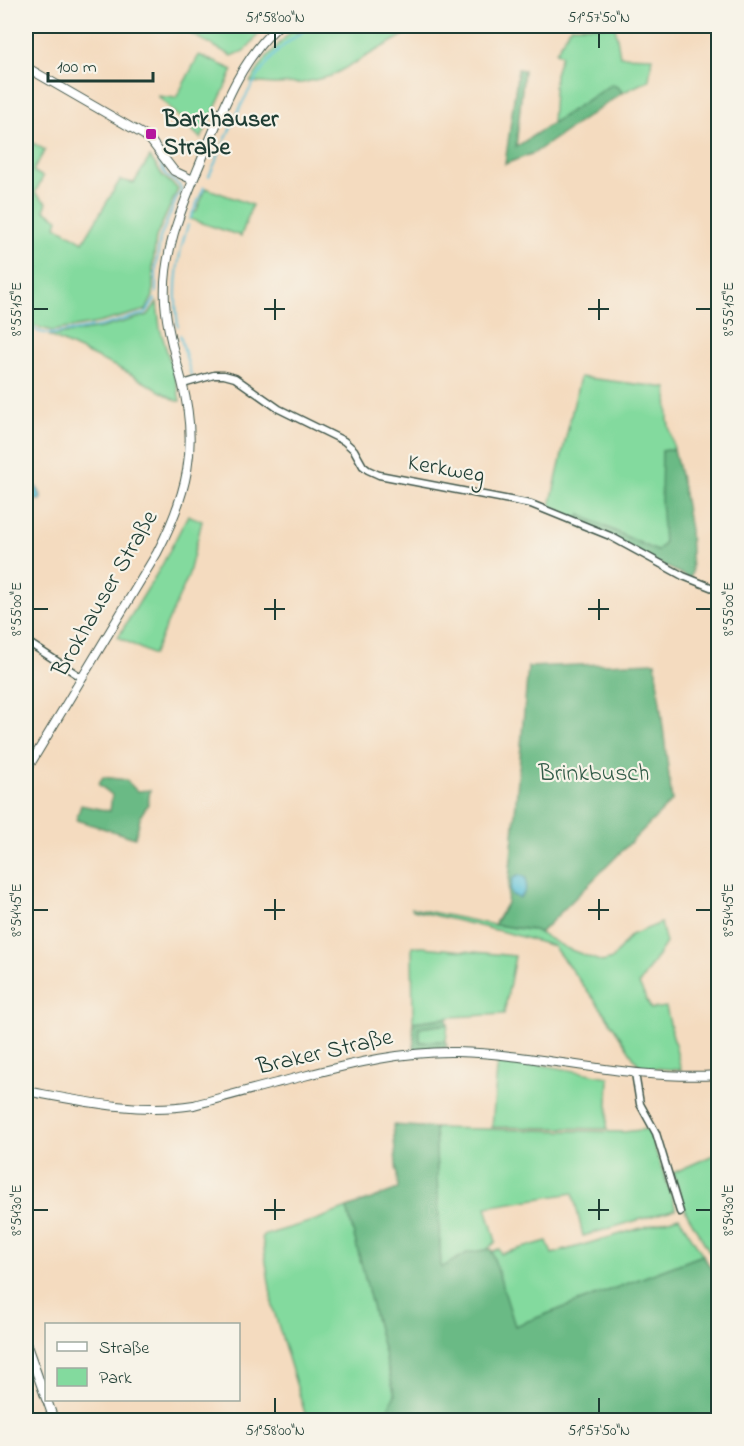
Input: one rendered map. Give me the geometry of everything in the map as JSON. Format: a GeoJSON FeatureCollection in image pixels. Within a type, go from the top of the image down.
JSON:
{"type":"FeatureCollection","features":[{"type":"Feature","properties":{"kind":"street","name":"Brokhauser Straße"},"geometry":{"type":"LineString","coordinates":[[26,771],[157,553],[179,504],[190,458],[190,421],[166,318],[165,285],[170,249],[193,180],[232,88],[252,56],[278,26]]}},
{"type":"Feature","properties":{"kind":"street"},"geometry":{"type":"LineString","coordinates":[[26,67],[144,135],[174,171],[193,180]]}},
{"type":"Feature","properties":{"kind":"street","name":"Kerkweg"},"geometry":{"type":"LineString","coordinates":[[183,384],[214,375],[230,376],[279,409],[344,441],[368,470],[379,475],[531,504],[610,536],[683,576],[718,590]]}},
{"type":"Feature","properties":{"kind":"street"},"geometry":{"type":"LineString","coordinates":[[26,640],[81,677]]}},
{"type":"Feature","properties":{"kind":"street","name":"Braker Straße"},"geometry":{"type":"LineString","coordinates":[[26,1091],[76,1100],[146,1108],[177,1107],[366,1061],[439,1052],[506,1055],[635,1073],[718,1075]]}},
{"type":"Feature","properties":{"kind":"street"},"geometry":{"type":"LineString","coordinates":[[635,1073],[640,1104],[656,1133],[680,1212]]}},
{"type":"Feature","properties":{"kind":"street"},"geometry":{"type":"LineString","coordinates":[[26,1343],[45,1394]]}},
{"type":"Feature","properties":{"kind":"street"},"geometry":{"type":"LineString","coordinates":[[48,1401],[54,1420]]}},
{"type":"Feature","properties":{"kind":"green space"},"geometry":{"type":"Polygon","coordinates":[[[176,26],[265,26],[246,50],[232,56],[176,26]]]}},
{"type":"Feature","properties":{"kind":"green space"},"geometry":{"type":"Polygon","coordinates":[[[308,26],[420,26],[331,76],[302,83],[250,82],[266,58],[293,29],[297,33],[308,26]]]}},
{"type":"Feature","properties":{"kind":"green space"},"geometry":{"type":"Polygon","coordinates":[[[571,26],[615,26],[620,56],[652,57],[649,80],[622,93],[612,84],[552,124],[555,74],[561,55],[556,52],[571,26]]]}},
{"type":"Feature","properties":{"kind":"green space"},"geometry":{"type":"Polygon","coordinates":[[[199,55],[233,70],[201,139],[158,96],[176,98],[199,55]]]}},
{"type":"Feature","properties":{"kind":"green space"},"geometry":{"type":"Polygon","coordinates":[[[518,69],[524,70],[516,147],[612,84],[622,93],[534,153],[505,164],[518,69]]]}},
{"type":"Feature","properties":{"kind":"green space"},"geometry":{"type":"Polygon","coordinates":[[[33,143],[45,150],[33,171],[43,177],[35,193],[47,203],[44,210],[58,219],[56,226],[83,242],[120,180],[134,183],[150,157],[163,176],[178,189],[156,237],[153,296],[146,310],[98,323],[52,331],[26,324],[26,156],[33,143]]]}},
{"type":"Feature","properties":{"kind":"green space"},"geometry":{"type":"Polygon","coordinates":[[[206,188],[252,205],[241,236],[190,219],[196,212],[206,188]]]}},
{"type":"Feature","properties":{"kind":"green space"},"geometry":{"type":"Polygon","coordinates":[[[157,302],[160,328],[180,401],[127,372],[50,336],[102,328],[148,315],[157,302]]]}},
{"type":"Feature","properties":{"kind":"green space"},"geometry":{"type":"Polygon","coordinates":[[[580,377],[667,388],[668,421],[674,449],[662,451],[664,544],[657,551],[580,515],[577,519],[550,506],[580,377]]]}},
{"type":"Feature","properties":{"kind":"green space"},"geometry":{"type":"Polygon","coordinates":[[[674,449],[690,530],[692,573],[690,578],[574,524],[580,515],[657,551],[664,544],[661,498],[662,451],[674,449]]]}},
{"type":"Feature","properties":{"kind":"green space"},"geometry":{"type":"Polygon","coordinates":[[[188,515],[202,521],[188,577],[153,655],[118,637],[161,567],[188,515]]]}},
{"type":"Feature","properties":{"kind":"green space","name":"Brinkbusch"},"geometry":{"type":"Polygon","coordinates":[[[655,662],[672,801],[540,933],[534,930],[494,925],[507,903],[528,667],[655,662]]]}},
{"type":"Feature","properties":{"kind":"green space"},"geometry":{"type":"Polygon","coordinates":[[[103,777],[126,780],[137,791],[150,790],[148,804],[141,815],[135,838],[76,820],[81,805],[110,811],[112,795],[98,784],[103,777]]]}},
{"type":"Feature","properties":{"kind":"green space"},"geometry":{"type":"Polygon","coordinates":[[[412,908],[494,925],[534,930],[566,948],[602,962],[612,959],[631,935],[661,923],[666,943],[639,984],[651,1009],[666,1007],[681,1070],[640,1067],[603,1011],[553,946],[412,908]]]}},
{"type":"Feature","properties":{"kind":"green space"},"geometry":{"type":"Polygon","coordinates":[[[412,946],[515,956],[504,1014],[413,1022],[412,946]]]}},
{"type":"Feature","properties":{"kind":"green space"},"geometry":{"type":"Polygon","coordinates":[[[447,1018],[448,1024],[419,1028],[420,1042],[446,1041],[447,1047],[414,1050],[413,1022],[447,1018]]]}},
{"type":"Feature","properties":{"kind":"green space"},"geometry":{"type":"Polygon","coordinates":[[[448,1024],[446,1041],[420,1042],[419,1027],[448,1024]]]}},
{"type":"Feature","properties":{"kind":"green space"},"geometry":{"type":"Polygon","coordinates":[[[498,1057],[609,1077],[607,1129],[492,1127],[498,1057]]]}},
{"type":"Feature","properties":{"kind":"green space"},"geometry":{"type":"Polygon","coordinates":[[[393,1125],[435,1128],[441,1268],[467,1253],[491,1249],[515,1326],[703,1255],[716,1277],[718,1275],[718,1420],[382,1420],[395,1395],[347,1208],[398,1189],[393,1125]]]}},
{"type":"Feature","properties":{"kind":"green space"},"geometry":{"type":"Polygon","coordinates":[[[435,1128],[624,1132],[648,1129],[676,1209],[583,1236],[573,1193],[486,1207],[496,1242],[486,1250],[467,1253],[441,1269],[435,1128]]]}},
{"type":"Feature","properties":{"kind":"green space"},"geometry":{"type":"Polygon","coordinates":[[[718,1153],[718,1266],[686,1212],[673,1173],[718,1153]]]}},
{"type":"Feature","properties":{"kind":"green space"},"geometry":{"type":"Polygon","coordinates":[[[347,1208],[395,1395],[382,1420],[307,1420],[273,1308],[262,1236],[347,1208]]]}},
{"type":"Feature","properties":{"kind":"green space"},"geometry":{"type":"Polygon","coordinates":[[[679,1217],[703,1255],[515,1326],[491,1252],[499,1249],[501,1254],[547,1241],[552,1254],[679,1217]]]}},
{"type":"Feature","properties":{"kind":"water"},"geometry":{"type":"Polygon","coordinates":[[[26,482],[37,488],[41,500],[26,500],[26,482]]]}},
{"type":"Feature","properties":{"kind":"water"},"geometry":{"type":"Polygon","coordinates":[[[520,875],[526,878],[526,884],[525,892],[519,898],[512,895],[510,890],[513,878],[520,875]]]}},
{"type":"Feature","properties":{"kind":"waterway"},"geometry":{"type":"LineString","coordinates":[[209,176],[247,94],[266,64],[289,41],[311,26]]}},
{"type":"Feature","properties":{"kind":"waterway"},"geometry":{"type":"LineString","coordinates":[[156,293],[156,267],[160,238],[182,190],[166,175],[159,162]]}},
{"type":"Feature","properties":{"kind":"waterway"},"geometry":{"type":"LineString","coordinates":[[190,219],[204,187]]}},
{"type":"Feature","properties":{"kind":"waterway"},"geometry":{"type":"LineString","coordinates":[[178,326],[177,275],[188,225]]}},
{"type":"Feature","properties":{"kind":"waterway"},"geometry":{"type":"LineString","coordinates":[[26,326],[51,334],[101,326],[146,313],[155,299]]}},
{"type":"Feature","properties":{"kind":"waterway"},"geometry":{"type":"LineString","coordinates":[[180,335],[191,375]]}},
{"type":"Feature","properties":{"kind":"place","name":"Barkhauser Straße"},"geometry":{"type":"Point","coordinates":[151,134]}}]}
